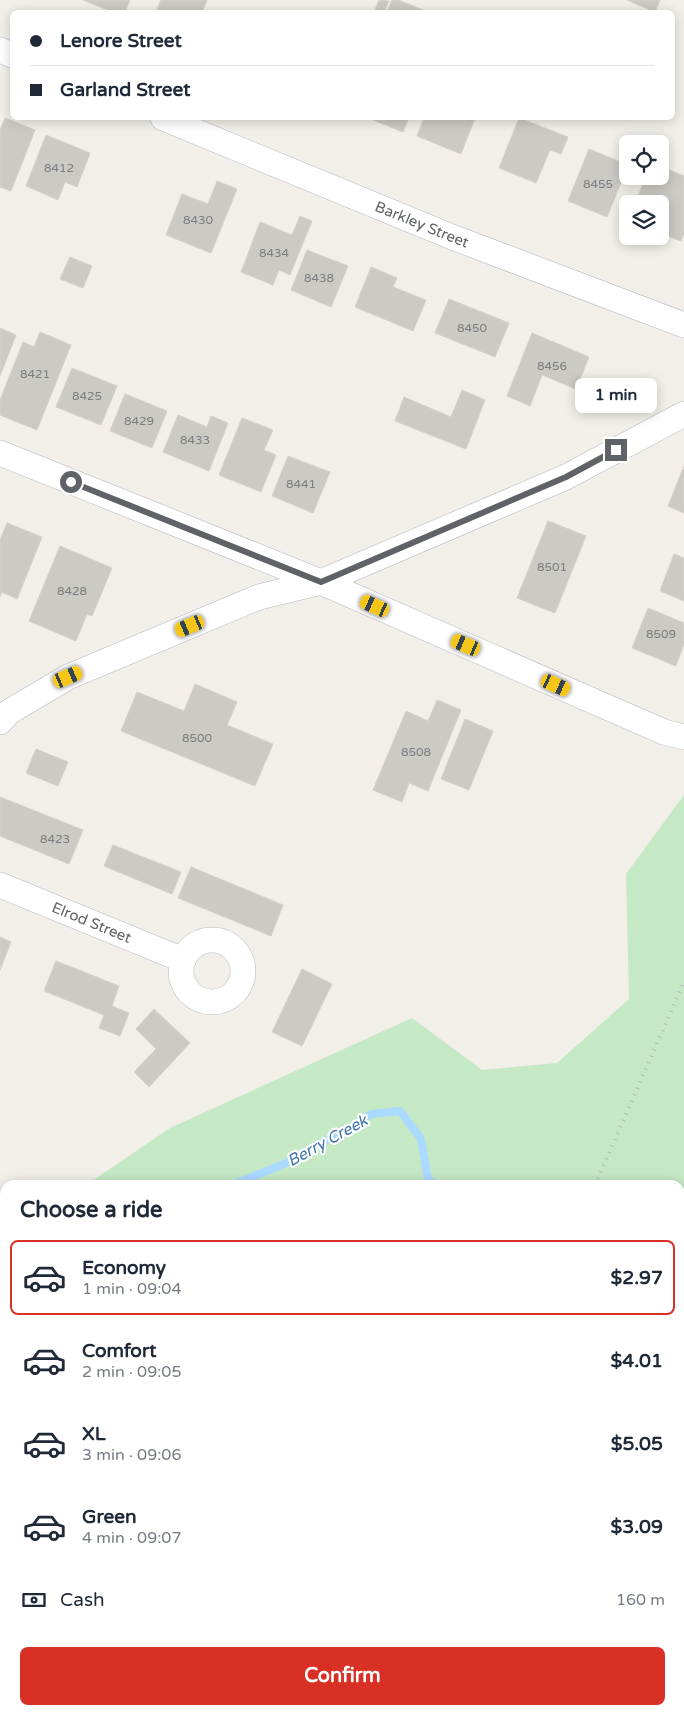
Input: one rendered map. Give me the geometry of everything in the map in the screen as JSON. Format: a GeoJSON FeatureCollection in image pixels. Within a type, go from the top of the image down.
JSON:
{"type":"FeatureCollection","features":[{"type":"Feature","properties":{"kind":"street","name":"Barkley Street"},"geometry":{"type":"LineString","coordinates":[[168,120],[452,237],[684,326]]}},
{"type":"Feature","properties":{"kind":"street"},"geometry":{"type":"LineString","coordinates":[[0,722],[9,712],[68,677],[259,597],[321,582],[566,477],[684,414]]}},
{"type":"Feature","properties":{"kind":"street"},"geometry":{"type":"LineString","coordinates":[[0,453],[321,582],[674,735]]}},
{"type":"Feature","properties":{"kind":"street","name":"Elrod Street"},"geometry":{"type":"LineString","coordinates":[[0,885],[183,960]]}},
{"type":"Feature","properties":{"kind":"green space"},"geometry":{"type":"Polygon","coordinates":[[[684,795],[684,1180],[93,1180],[170,1128],[412,1018],[482,1070],[557,1063],[629,999],[626,874],[684,795]]]}},
{"type":"Feature","properties":{"kind":"building"},"geometry":{"type":"Polygon","coordinates":[[[83,0],[130,0],[126,10],[108,10],[83,0]]]}},
{"type":"Feature","properties":{"kind":"building"},"geometry":{"type":"Polygon","coordinates":[[[161,0],[207,0],[203,10],[157,10],[161,0]]]}},
{"type":"Feature","properties":{"kind":"building"},"geometry":{"type":"Polygon","coordinates":[[[379,0],[389,1],[385,10],[375,10],[379,0]]]}},
{"type":"Feature","properties":{"kind":"building"},"geometry":{"type":"Polygon","coordinates":[[[392,0],[398,0],[423,10],[388,10],[392,0]]]}},
{"type":"Feature","properties":{"kind":"building"},"geometry":{"type":"Polygon","coordinates":[[[627,0],[660,0],[656,10],[650,10],[627,0]]]}},
{"type":"Feature","properties":{"kind":"building"},"geometry":{"type":"Polygon","coordinates":[[[5,118],[35,130],[11,191],[0,187],[0,130],[5,118]]]}},
{"type":"Feature","properties":{"kind":"building"},"geometry":{"type":"Polygon","coordinates":[[[373,120],[408,120],[403,132],[373,120]]]}},
{"type":"Feature","properties":{"kind":"building"},"geometry":{"type":"Polygon","coordinates":[[[423,120],[474,120],[461,154],[417,136],[423,120]]]}},
{"type":"Feature","properties":{"kind":"building"},"geometry":{"type":"Polygon","coordinates":[[[518,120],[524,120],[568,137],[561,154],[550,150],[536,183],[499,168],[518,120]]]}},
{"type":"Feature","properties":{"kind":"building"},"geometry":{"type":"Polygon","coordinates":[[[46,135],[90,153],[77,187],[65,182],[58,200],[26,186],[46,135]]]}},
{"type":"Feature","properties":{"kind":"building"},"geometry":{"type":"Polygon","coordinates":[[[589,149],[619,161],[620,185],[607,217],[568,201],[589,149]]]}},
{"type":"Feature","properties":{"kind":"building"},"geometry":{"type":"Polygon","coordinates":[[[669,170],[684,176],[684,234],[681,241],[669,236],[669,195],[639,195],[642,185],[669,185],[669,170]]]}},
{"type":"Feature","properties":{"kind":"building"},"geometry":{"type":"Polygon","coordinates":[[[217,181],[237,189],[211,253],[166,235],[182,194],[208,204],[217,181]]]}},
{"type":"Feature","properties":{"kind":"building"},"geometry":{"type":"Polygon","coordinates":[[[300,216],[312,221],[290,275],[279,270],[273,285],[241,272],[260,222],[292,235],[300,216]]]}},
{"type":"Feature","properties":{"kind":"building"},"geometry":{"type":"Polygon","coordinates":[[[307,250],[348,266],[331,307],[291,290],[307,250]]]}},
{"type":"Feature","properties":{"kind":"building"},"geometry":{"type":"Polygon","coordinates":[[[70,257],[92,266],[83,288],[60,279],[70,257]]]}},
{"type":"Feature","properties":{"kind":"building"},"geometry":{"type":"Polygon","coordinates":[[[371,267],[397,278],[393,287],[426,300],[413,331],[355,307],[371,267]]]}},
{"type":"Feature","properties":{"kind":"building"},"geometry":{"type":"Polygon","coordinates":[[[449,299],[509,323],[495,357],[435,333],[449,299]]]}},
{"type":"Feature","properties":{"kind":"building"},"geometry":{"type":"Polygon","coordinates":[[[0,328],[16,335],[0,376],[0,328]]]}},
{"type":"Feature","properties":{"kind":"building"},"geometry":{"type":"Polygon","coordinates":[[[40,332],[71,345],[37,430],[0,415],[0,400],[23,342],[34,347],[40,332]]]}},
{"type":"Feature","properties":{"kind":"building"},"geometry":{"type":"Polygon","coordinates":[[[532,333],[589,357],[576,389],[542,375],[530,406],[507,396],[532,333]]]}},
{"type":"Feature","properties":{"kind":"building"},"geometry":{"type":"Polygon","coordinates":[[[72,368],[117,386],[101,425],[56,407],[72,368]]]}},
{"type":"Feature","properties":{"kind":"building"},"geometry":{"type":"Polygon","coordinates":[[[462,390],[485,400],[466,449],[395,421],[404,397],[451,417],[462,390]]]}},
{"type":"Feature","properties":{"kind":"building"},"geometry":{"type":"Polygon","coordinates":[[[125,394],[167,411],[152,448],[110,431],[125,394]]]}},
{"type":"Feature","properties":{"kind":"building"},"geometry":{"type":"Polygon","coordinates":[[[178,415],[207,427],[211,416],[228,423],[209,471],[163,452],[178,415]]]}},
{"type":"Feature","properties":{"kind":"building"},"geometry":{"type":"Polygon","coordinates":[[[242,418],[273,430],[264,450],[276,455],[261,492],[219,475],[242,418]]]}},
{"type":"Feature","properties":{"kind":"building"},"geometry":{"type":"Polygon","coordinates":[[[288,456],[330,472],[313,513],[272,496],[288,456]]]}},
{"type":"Feature","properties":{"kind":"building"},"geometry":{"type":"Polygon","coordinates":[[[684,466],[684,513],[668,506],[684,466]]]}},
{"type":"Feature","properties":{"kind":"building"},"geometry":{"type":"Polygon","coordinates":[[[548,521],[586,536],[555,613],[517,598],[548,521]]]}},
{"type":"Feature","properties":{"kind":"building"},"geometry":{"type":"Polygon","coordinates":[[[7,523],[42,537],[17,599],[2,592],[0,597],[0,540],[7,523]]]}},
{"type":"Feature","properties":{"kind":"building"},"geometry":{"type":"Polygon","coordinates":[[[60,546],[112,568],[92,616],[87,614],[76,641],[29,621],[60,546]]]}},
{"type":"Feature","properties":{"kind":"building"},"geometry":{"type":"Polygon","coordinates":[[[674,554],[684,558],[684,601],[660,591],[674,554]]]}},
{"type":"Feature","properties":{"kind":"building"},"geometry":{"type":"Polygon","coordinates":[[[648,608],[684,623],[684,644],[676,666],[632,648],[648,608]]]}},
{"type":"Feature","properties":{"kind":"building"},"geometry":{"type":"Polygon","coordinates":[[[195,684],[237,702],[227,725],[273,744],[255,786],[121,731],[137,692],[184,711],[195,684]]]}},
{"type":"Feature","properties":{"kind":"building"},"geometry":{"type":"Polygon","coordinates":[[[437,700],[461,710],[428,791],[409,783],[402,802],[373,790],[406,711],[428,721],[437,700]]]}},
{"type":"Feature","properties":{"kind":"building"},"geometry":{"type":"Polygon","coordinates":[[[465,719],[493,731],[469,790],[441,779],[465,719]]]}},
{"type":"Feature","properties":{"kind":"building"},"geometry":{"type":"Polygon","coordinates":[[[36,749],[68,762],[58,786],[26,773],[36,749]]]}},
{"type":"Feature","properties":{"kind":"building"},"geometry":{"type":"Polygon","coordinates":[[[0,797],[83,830],[69,864],[0,836],[0,797]]]}},
{"type":"Feature","properties":{"kind":"building"},"geometry":{"type":"Polygon","coordinates":[[[113,845],[181,872],[172,894],[104,866],[113,845]]]}},
{"type":"Feature","properties":{"kind":"building"},"geometry":{"type":"Polygon","coordinates":[[[191,867],[283,905],[271,936],[178,898],[191,867]]]}},
{"type":"Feature","properties":{"kind":"building"},"geometry":{"type":"Polygon","coordinates":[[[0,937],[11,942],[0,970],[0,937]]]}},
{"type":"Feature","properties":{"kind":"building"},"geometry":{"type":"Polygon","coordinates":[[[56,961],[119,986],[112,1006],[129,1013],[120,1036],[99,1028],[104,1015],[44,991],[56,961]]]}},
{"type":"Feature","properties":{"kind":"building"},"geometry":{"type":"Polygon","coordinates":[[[302,969],[332,984],[302,1046],[272,1032],[302,969]]]}},
{"type":"Feature","properties":{"kind":"building"},"geometry":{"type":"Polygon","coordinates":[[[154,1009],[190,1043],[149,1087],[134,1072],[156,1049],[136,1029],[154,1009]]]}},
{"type":"Feature","properties":{"kind":"waterway","name":"Berry Creek"},"geometry":{"type":"LineString","coordinates":[[244,1180],[284,1164],[324,1141],[339,1136],[371,1114],[400,1111],[421,1139],[429,1180]]}},
{"type":"Feature","properties":{"kind":"railway"},"geometry":{"type":"LineString","coordinates":[[597,1180],[684,982]]}},
{"type":"Feature","properties":{"kind":"route"},"geometry":{"type":"LineString","coordinates":[[71,482],[321,582],[566,477],[616,450]]}}]}
